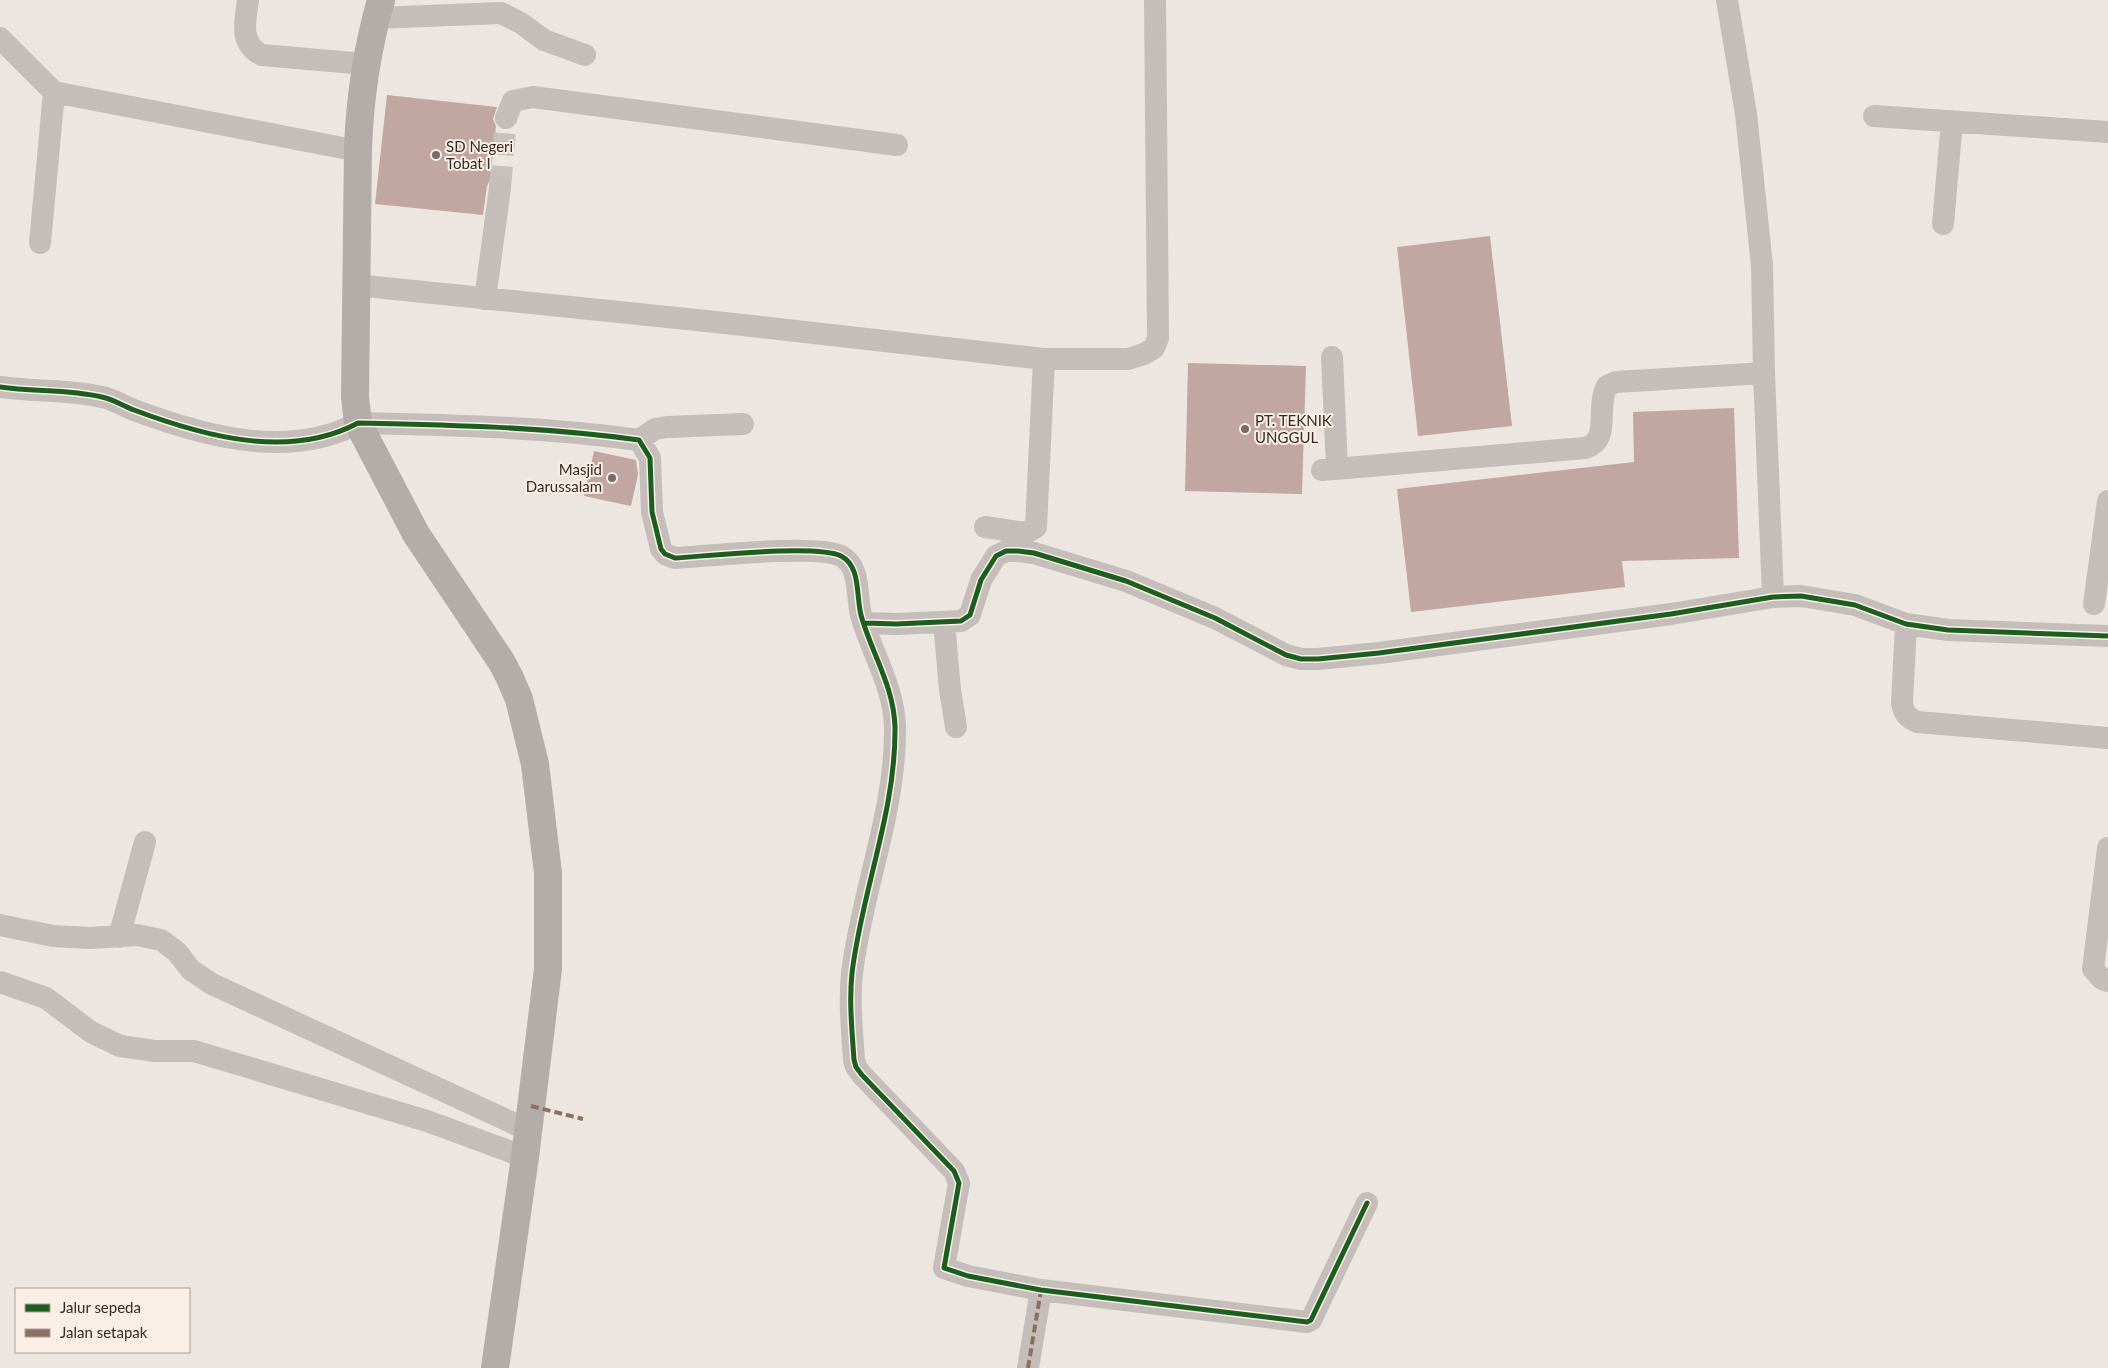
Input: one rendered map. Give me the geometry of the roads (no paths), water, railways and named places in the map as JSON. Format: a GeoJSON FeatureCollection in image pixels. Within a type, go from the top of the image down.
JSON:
{"type":"FeatureCollection","features":[{"type":"Feature","properties":{"kind":"main road"},"geometry":{"type":"LineString","coordinates":[[378,9],[365,64],[358,148],[358,272],[356,285],[356,397],[358,423],[416,534],[501,661],[519,699],[528,730],[542,814],[548,873],[548,969],[525,1157],[495,1368]]}},
{"type":"Feature","properties":{"kind":"street"},"geometry":{"type":"LineString","coordinates":[[248,0],[245,24],[248,45],[255,52],[262,55],[365,64]]}},
{"type":"Feature","properties":{"kind":"street"},"geometry":{"type":"LineString","coordinates":[[356,285],[725,323],[1044,359],[1128,358],[1144,354],[1154,348],[1158,338],[1155,0]]}},
{"type":"Feature","properties":{"kind":"street"},"geometry":{"type":"LineString","coordinates":[[1727,0],[1746,114],[1762,265],[1764,373],[1773,597]]}},
{"type":"Feature","properties":{"kind":"street"},"geometry":{"type":"LineString","coordinates":[[378,9],[504,7],[521,23],[544,40],[585,55]]}},
{"type":"Feature","properties":{"kind":"street"},"geometry":{"type":"LineString","coordinates":[[0,38],[54,92],[343,148],[358,148]]}},
{"type":"Feature","properties":{"kind":"street"},"geometry":{"type":"LineString","coordinates":[[40,242],[54,92]]}},
{"type":"Feature","properties":{"kind":"street"},"geometry":{"type":"LineString","coordinates":[[506,118],[513,101],[533,97],[897,146]]}},
{"type":"Feature","properties":{"kind":"street"},"geometry":{"type":"LineString","coordinates":[[1874,116],[2108,132]]}},
{"type":"Feature","properties":{"kind":"street"},"geometry":{"type":"LineString","coordinates":[[1944,224],[1952,121]]}},
{"type":"Feature","properties":{"kind":"street"},"geometry":{"type":"LineString","coordinates":[[485,298],[500,188]]}},
{"type":"Feature","properties":{"kind":"street"},"geometry":{"type":"LineString","coordinates":[[1332,357],[1330,469],[1585,448],[1594,445],[1600,438],[1602,395],[1607,386],[1616,382],[1764,373]]}},
{"type":"Feature","properties":{"kind":"street"},"geometry":{"type":"LineString","coordinates":[[985,527],[1026,532],[1036,527],[1044,359]]}},
{"type":"Feature","properties":{"kind":"street"},"geometry":{"type":"LineString","coordinates":[[0,387],[80,392],[105,397],[134,410],[211,434],[262,443],[286,442],[339,434],[358,423],[496,426],[596,434],[639,440],[655,429],[667,427],[743,424]]}},
{"type":"Feature","properties":{"kind":"street"},"geometry":{"type":"LineString","coordinates":[[639,440],[650,458],[652,512],[661,549],[665,554],[675,558],[788,552],[828,552],[841,556],[848,561],[856,576],[861,614],[888,686],[895,726],[887,812],[852,972],[850,999],[854,1060],[856,1067],[862,1075],[954,1171],[959,1183],[944,1268],[968,1276],[1041,1290],[1307,1322],[1311,1320],[1366,1203]]}},
{"type":"Feature","properties":{"kind":"street"},"geometry":{"type":"LineString","coordinates":[[2094,604],[2106,529],[2108,501]]}},
{"type":"Feature","properties":{"kind":"street"},"geometry":{"type":"LineString","coordinates":[[865,624],[961,621],[970,615],[982,580],[991,562],[1001,553],[1018,551],[1034,553],[1126,581],[1215,618],[1286,655],[1301,659],[1379,653],[1671,614],[1773,597],[1801,596],[1854,605],[1906,624],[1948,630],[2108,636]]}},
{"type":"Feature","properties":{"kind":"street"},"geometry":{"type":"LineString","coordinates":[[944,622],[949,682],[956,727]]}},
{"type":"Feature","properties":{"kind":"street"},"geometry":{"type":"LineString","coordinates":[[1906,624],[1902,703],[1908,718],[1917,722],[2108,738]]}},
{"type":"Feature","properties":{"kind":"street"},"geometry":{"type":"LineString","coordinates":[[119,936],[146,842]]}},
{"type":"Feature","properties":{"kind":"street"},"geometry":{"type":"LineString","coordinates":[[2108,848],[2092,969],[2102,979],[2108,981]]}},
{"type":"Feature","properties":{"kind":"street"},"geometry":{"type":"LineString","coordinates":[[0,925],[53,936],[90,938],[137,935],[161,940],[177,952],[191,970],[212,984],[528,1130]]}},
{"type":"Feature","properties":{"kind":"street"},"geometry":{"type":"LineString","coordinates":[[0,982],[46,998],[91,1032],[120,1046],[155,1051],[194,1051],[427,1121],[525,1157]]}},
{"type":"Feature","properties":{"kind":"street"},"geometry":{"type":"LineString","coordinates":[[1028,1368],[1041,1290]]}},
{"type":"Feature","properties":{"kind":"tunnel"},"geometry":{"type":"LineString","coordinates":[[500,188],[506,118]]}},
{"type":"Feature","properties":{"kind":"place","name":"SD Negeri Tobat I"},"geometry":{"type":"Point","coordinates":[436,155]}},
{"type":"Feature","properties":{"kind":"place","name":"PT. TEKNIK UNGGUL"},"geometry":{"type":"Point","coordinates":[1245,429]}},
{"type":"Feature","properties":{"kind":"place","name":"Masjid Darussalam"},"geometry":{"type":"Point","coordinates":[612,478]}}]}
